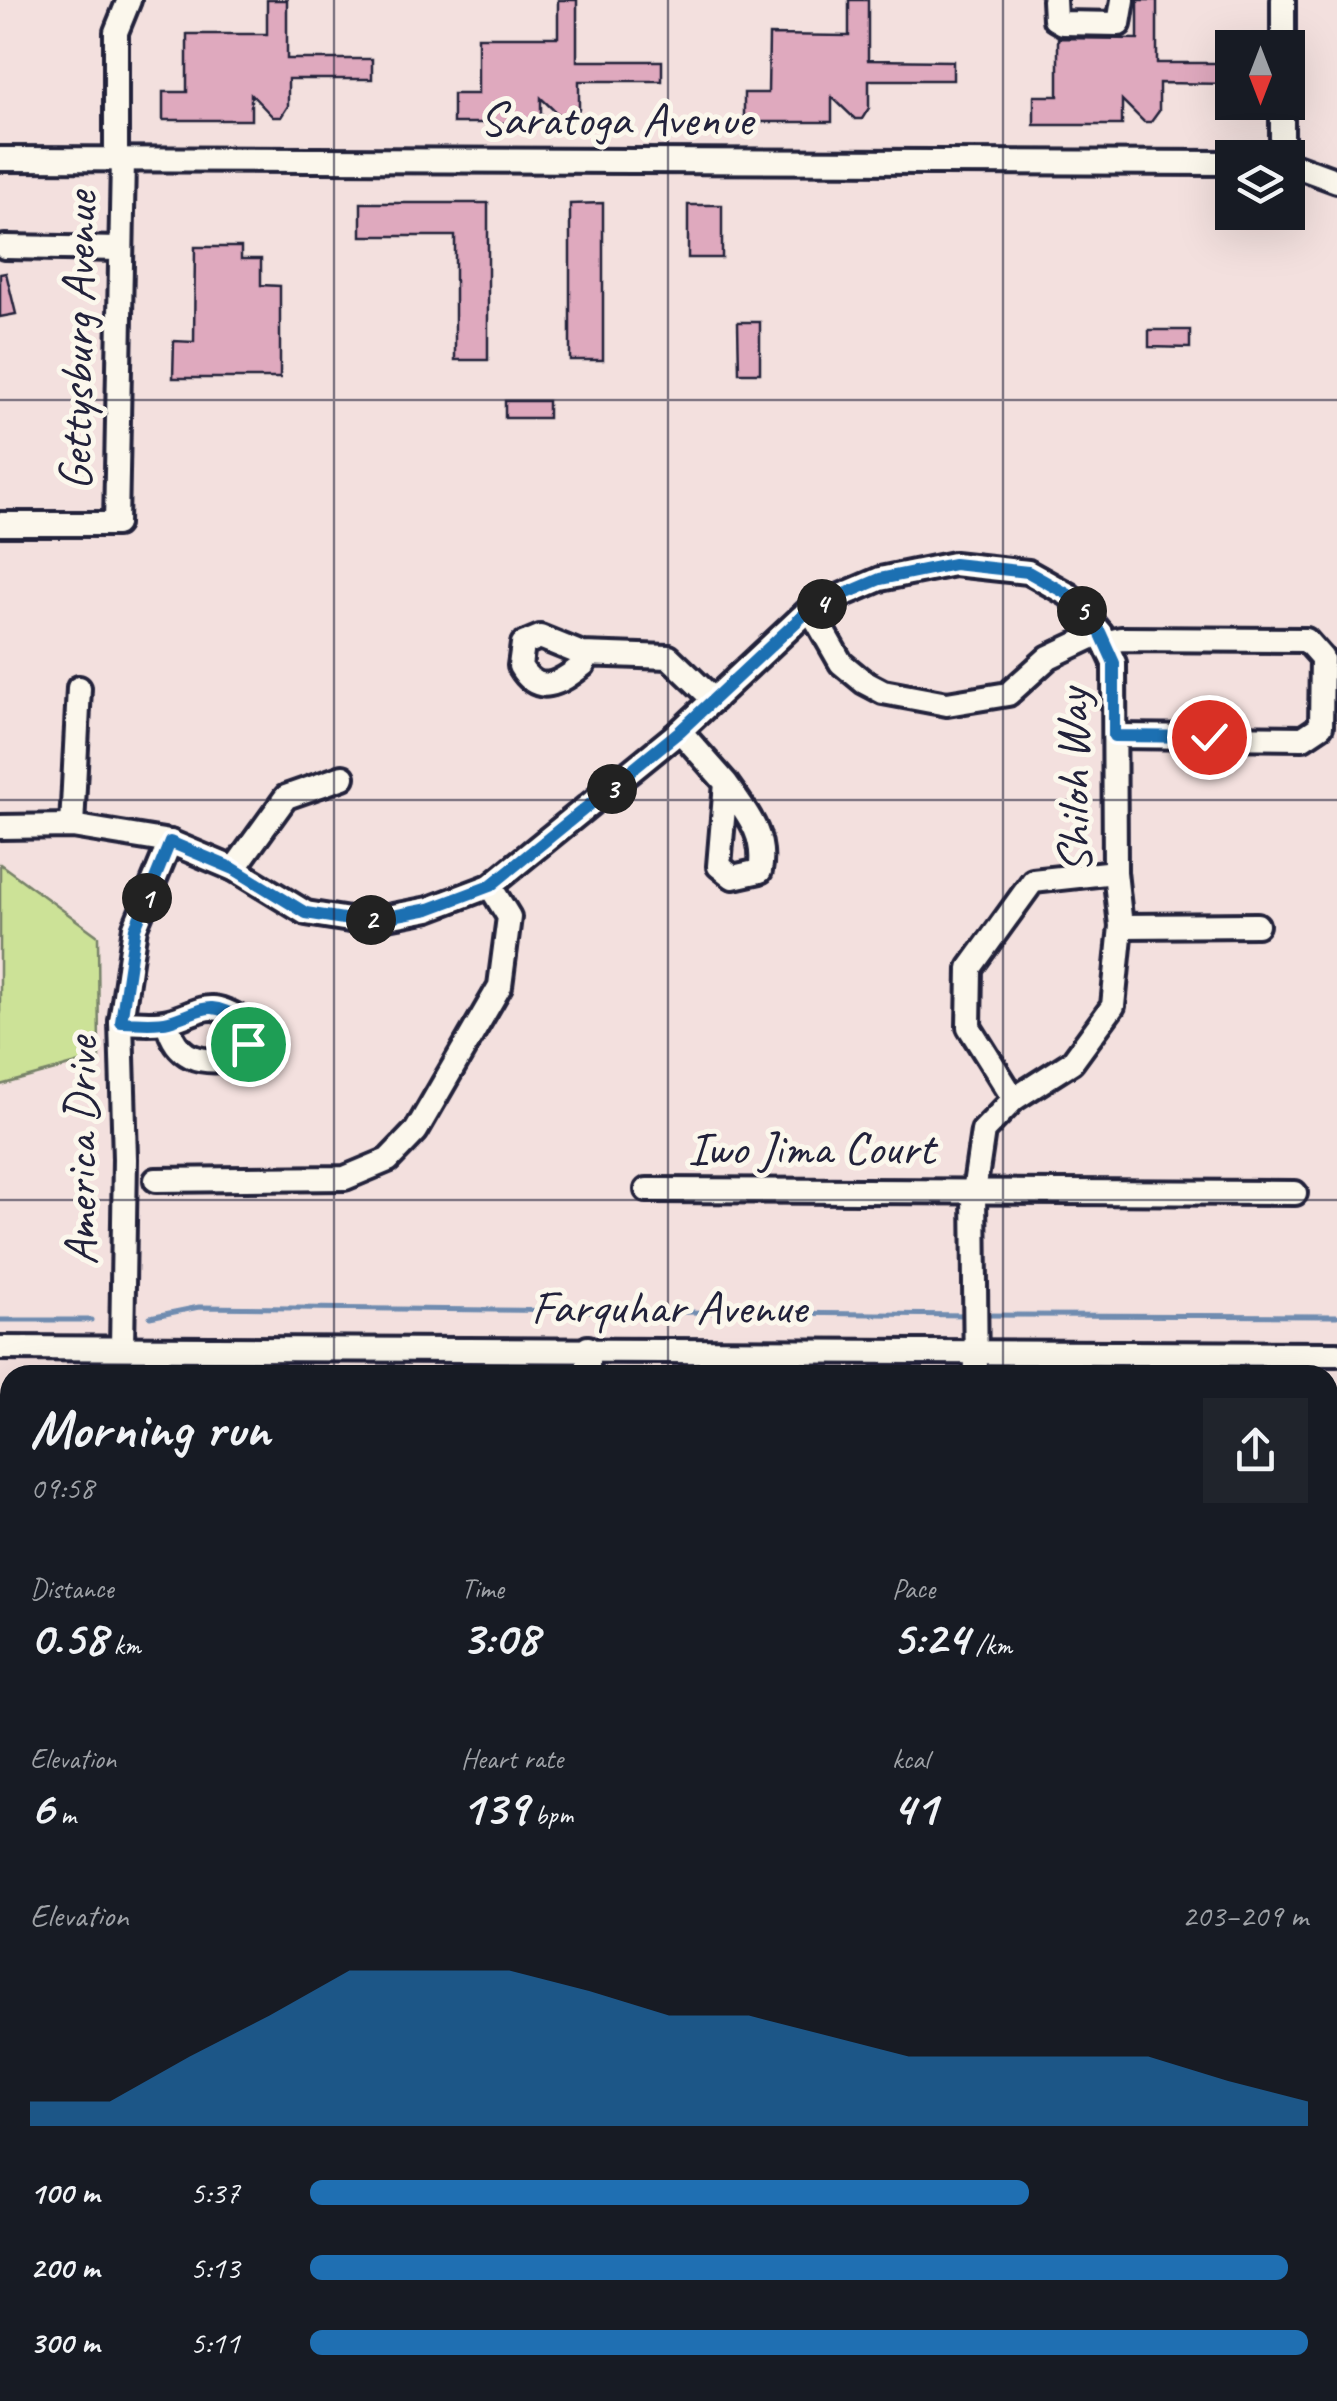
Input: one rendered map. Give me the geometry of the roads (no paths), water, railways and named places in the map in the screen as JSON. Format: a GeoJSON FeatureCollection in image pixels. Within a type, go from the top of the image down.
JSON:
{"type":"FeatureCollection","features":[{"type":"Feature","properties":{"kind":"street","name":"Gettysburg Avenue"},"geometry":{"type":"LineString","coordinates":[[0,524],[116,524],[121,249],[116,32],[129,0]]}},
{"type":"Feature","properties":{"kind":"street"},"geometry":{"type":"LineString","coordinates":[[1054,0],[1055,20],[1062,23],[1119,24],[1123,0]]}},
{"type":"Feature","properties":{"kind":"street"},"geometry":{"type":"LineString","coordinates":[[1282,30],[1283,0]]}},
{"type":"Feature","properties":{"kind":"street","name":"Saratoga Avenue"},"geometry":{"type":"LineString","coordinates":[[0,159],[1215,163]]}},
{"type":"Feature","properties":{"kind":"street"},"geometry":{"type":"LineString","coordinates":[[1305,170],[1337,181]]}},
{"type":"Feature","properties":{"kind":"street"},"geometry":{"type":"LineString","coordinates":[[5,248],[121,249]]}},
{"type":"Feature","properties":{"kind":"street","name":"Shiloh Way"},"geometry":{"type":"LineString","coordinates":[[0,827],[72,826],[170,842],[234,869],[306,913],[362,922],[429,909],[490,886],[680,731],[810,609],[880,579],[954,564],[1028,572],[1069,595],[1103,638],[1114,663],[1115,872],[1121,926],[1113,1006],[1072,1062],[1014,1099],[983,1131],[974,1192],[976,1363]]}},
{"type":"Feature","properties":{"kind":"street"},"geometry":{"type":"LineString","coordinates":[[810,609],[841,663],[864,682],[884,692],[947,704],[1008,694],[1049,657],[1103,638],[1306,640],[1322,658],[1321,726],[1314,734],[1303,738],[1114,736]]}},
{"type":"Feature","properties":{"kind":"street"},"geometry":{"type":"LineString","coordinates":[[582,654],[670,657],[714,700]]}},
{"type":"Feature","properties":{"kind":"street"},"geometry":{"type":"LineString","coordinates":[[72,826],[79,688]]}},
{"type":"Feature","properties":{"kind":"street"},"geometry":{"type":"LineString","coordinates":[[680,731],[726,783]]}},
{"type":"Feature","properties":{"kind":"street"},"geometry":{"type":"LineString","coordinates":[[234,869],[286,797],[343,777]]}},
{"type":"Feature","properties":{"kind":"street","name":"America Drive"},"geometry":{"type":"LineString","coordinates":[[122,1348],[125,1158],[121,1022],[135,928],[170,842]]}},
{"type":"Feature","properties":{"kind":"street"},"geometry":{"type":"LineString","coordinates":[[1014,1099],[969,1027],[970,968],[1034,881],[1115,872]]}},
{"type":"Feature","properties":{"kind":"street"},"geometry":{"type":"LineString","coordinates":[[156,1180],[344,1178],[388,1160],[416,1131],[500,986],[509,917],[490,886]]}},
{"type":"Feature","properties":{"kind":"street"},"geometry":{"type":"LineString","coordinates":[[1121,926],[1257,925]]}},
{"type":"Feature","properties":{"kind":"street"},"geometry":{"type":"LineString","coordinates":[[121,1022],[168,1022]]}},
{"type":"Feature","properties":{"kind":"street","name":"Iwo Jima Court"},"geometry":{"type":"LineString","coordinates":[[647,1190],[1295,1193]]}},
{"type":"Feature","properties":{"kind":"street","name":"Farquhar Avenue"},"geometry":{"type":"LineString","coordinates":[[0,1348],[588,1348],[976,1363],[1337,1354]]}},
{"type":"Feature","properties":{"kind":"street"},"geometry":{"type":"LineString","coordinates":[[588,1348],[588,1365]]}},
{"type":"Feature","properties":{"kind":"waterway"},"geometry":{"type":"LineString","coordinates":[[150,1317],[199,1307],[971,1315]]}},
{"type":"Feature","properties":{"kind":"waterway"},"geometry":{"type":"LineString","coordinates":[[982,1315],[1337,1316]]}},
{"type":"Feature","properties":{"kind":"waterway"},"geometry":{"type":"LineString","coordinates":[[0,1320],[91,1320]]}}]}
